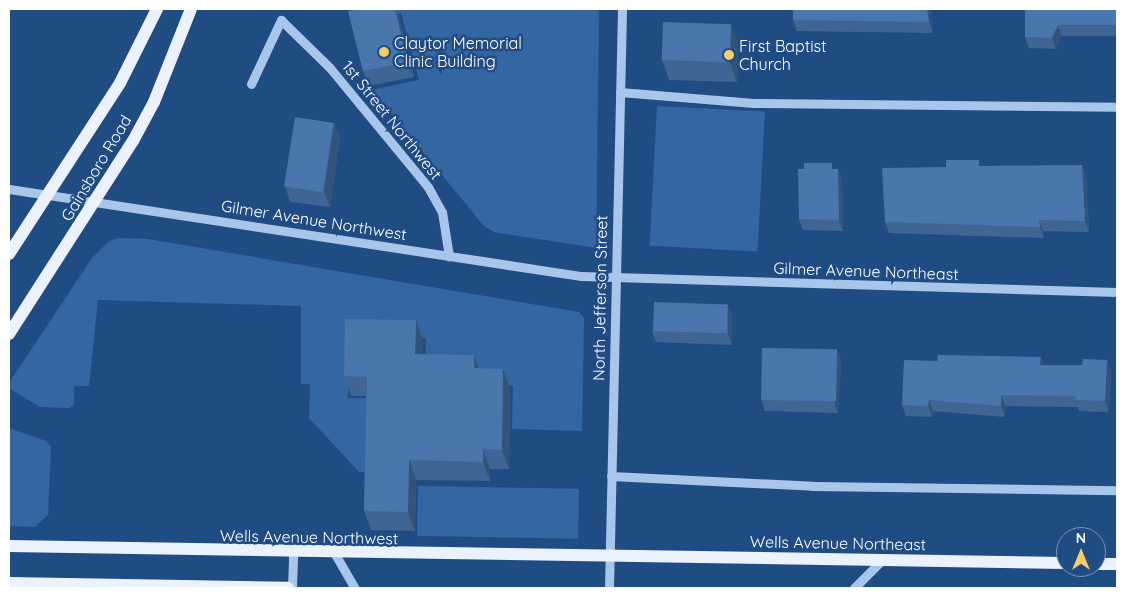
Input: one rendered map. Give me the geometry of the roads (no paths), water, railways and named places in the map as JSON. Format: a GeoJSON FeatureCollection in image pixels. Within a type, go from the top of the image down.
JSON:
{"type":"FeatureCollection","features":[{"type":"Feature","properties":{"kind":"main road","name":"Gainsboro Road"},"geometry":{"type":"LineString","coordinates":[[9,254],[120,83],[157,9]]}},
{"type":"Feature","properties":{"kind":"main road","name":"Gainsboro Road"},"geometry":{"type":"LineString","coordinates":[[9,334],[96,201],[154,102],[190,9]]}},
{"type":"Feature","properties":{"kind":"main road","name":"Wells Avenue Northwest"},"geometry":{"type":"LineString","coordinates":[[9,546],[335,554],[609,556]]}},
{"type":"Feature","properties":{"kind":"main road","name":"Wells Avenue Northeast"},"geometry":{"type":"LineString","coordinates":[[609,556],[1056,563]]}},
{"type":"Feature","properties":{"kind":"main road"},"geometry":{"type":"LineString","coordinates":[[9,583],[288,588]]}},
{"type":"Feature","properties":{"kind":"street","name":"North Jefferson Street"},"geometry":{"type":"LineString","coordinates":[[609,588],[622,9]]}},
{"type":"Feature","properties":{"kind":"street","name":"1st Street Northwest"},"geometry":{"type":"LineString","coordinates":[[250,84],[281,20],[330,68],[428,187],[444,221],[449,256]]}},
{"type":"Feature","properties":{"kind":"street"},"geometry":{"type":"LineString","coordinates":[[620,92],[754,103],[1117,107]]}},
{"type":"Feature","properties":{"kind":"street","name":"Gilmer Avenue Northwest"},"geometry":{"type":"LineString","coordinates":[[9,189],[581,276],[615,277]]}},
{"type":"Feature","properties":{"kind":"street","name":"Gilmer Avenue Northeast"},"geometry":{"type":"LineString","coordinates":[[615,277],[1117,292]]}},
{"type":"Feature","properties":{"kind":"street"},"geometry":{"type":"LineString","coordinates":[[611,476],[813,486],[1117,490]]}},
{"type":"Feature","properties":{"kind":"street"},"geometry":{"type":"LineString","coordinates":[[292,588],[293,553]]}},
{"type":"Feature","properties":{"kind":"street"},"geometry":{"type":"LineString","coordinates":[[335,554],[354,588]]}},
{"type":"Feature","properties":{"kind":"street"},"geometry":{"type":"LineString","coordinates":[[854,588],[883,560]]}},
{"type":"Feature","properties":{"kind":"place","name":"Claytor Memorial Clinic Building"},"geometry":{"type":"Point","coordinates":[384,52]}},
{"type":"Feature","properties":{"kind":"place","name":"First Baptist Church"},"geometry":{"type":"Point","coordinates":[729,55]}}]}
